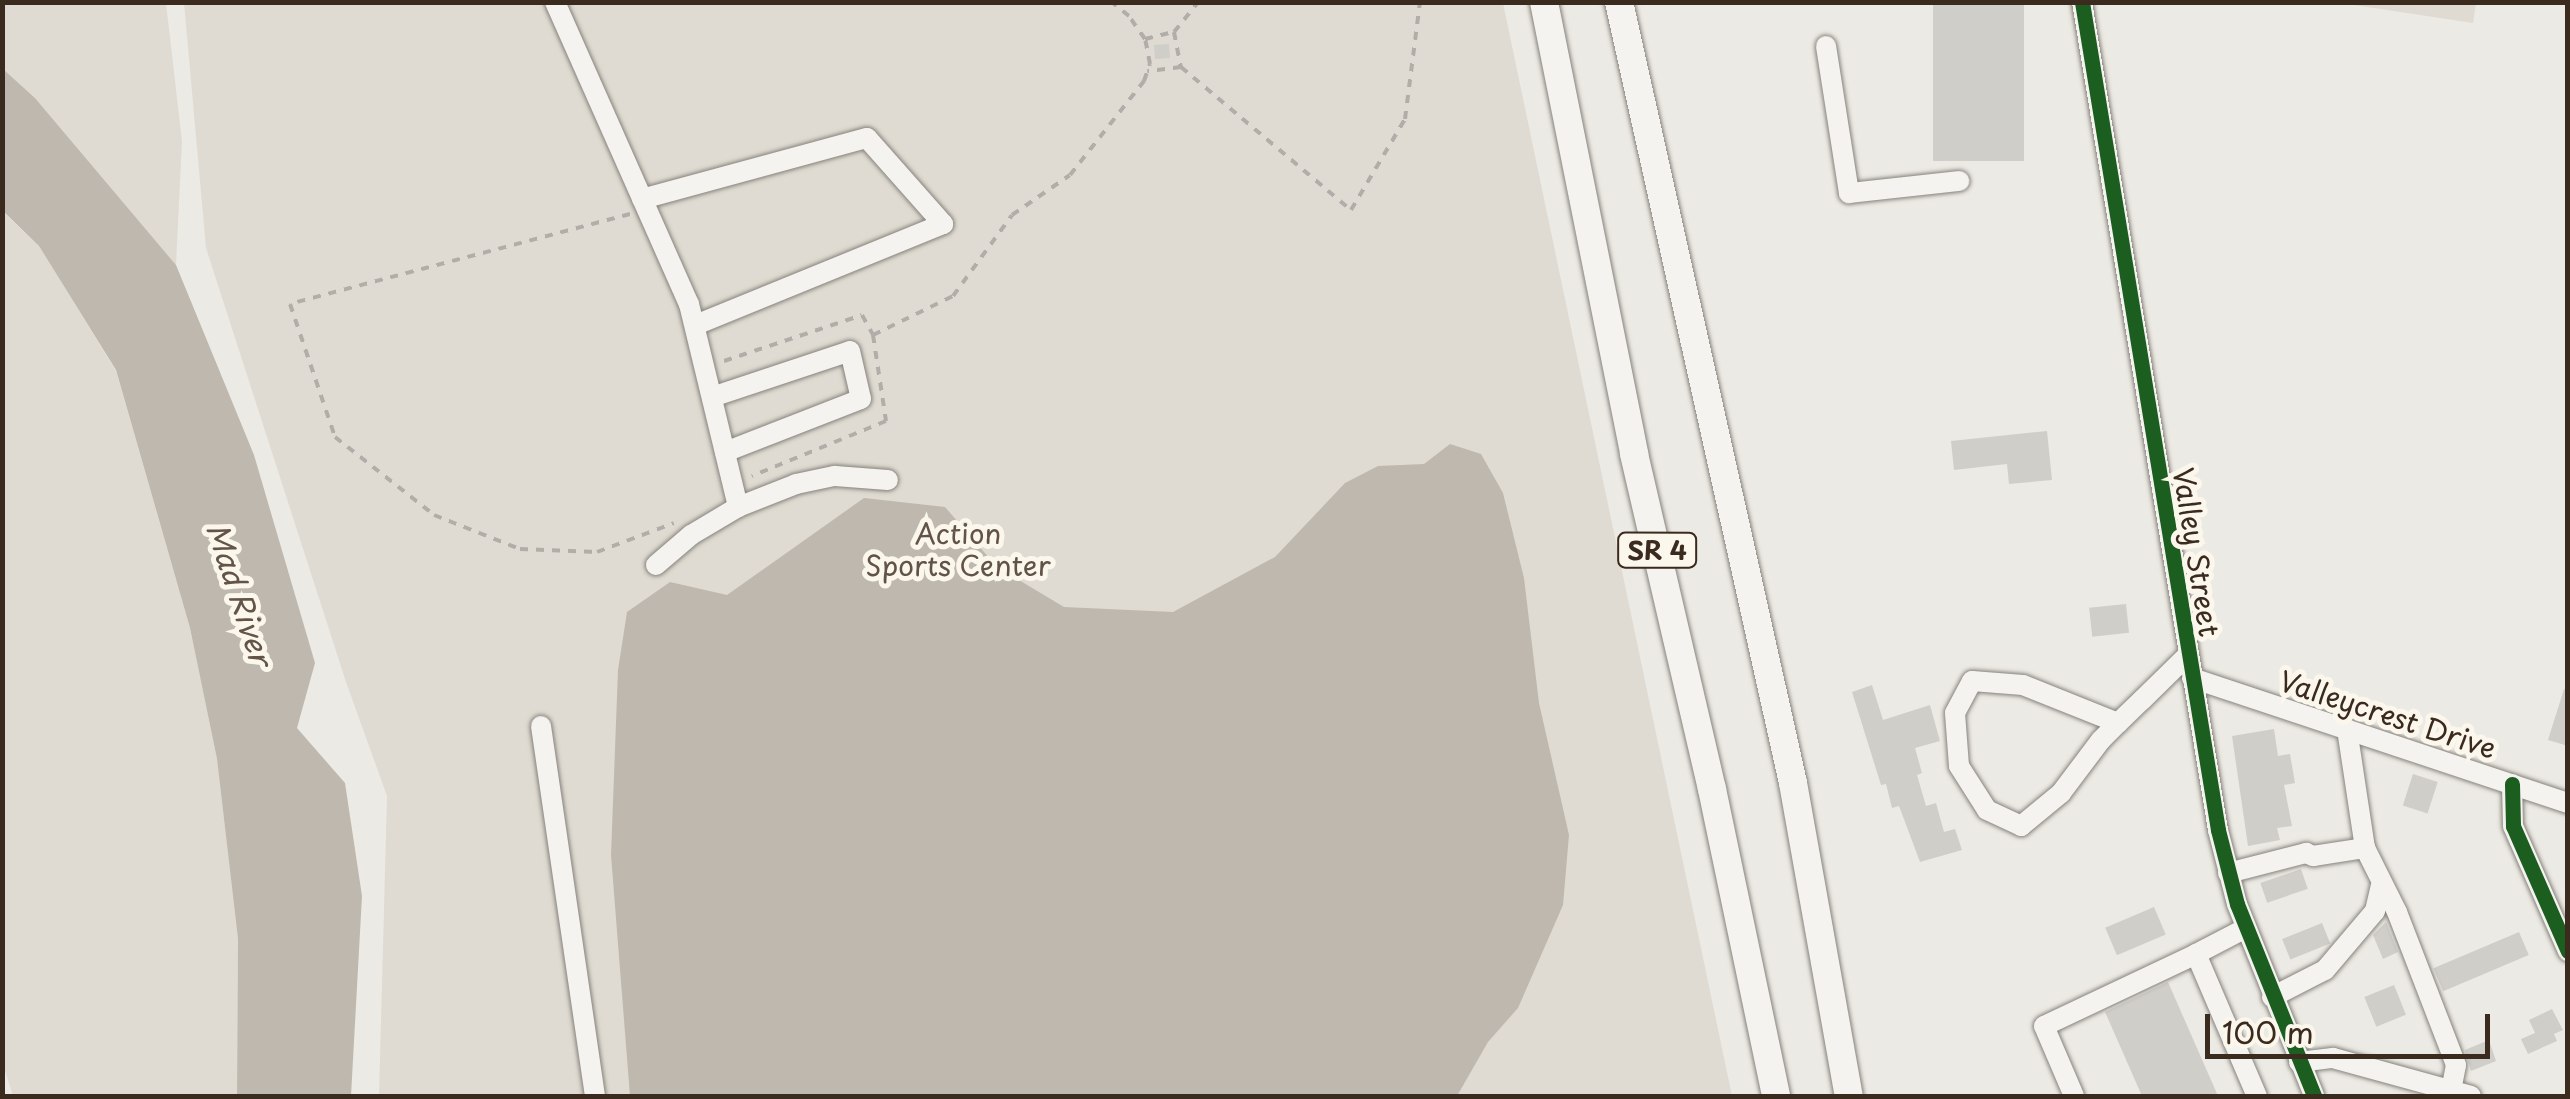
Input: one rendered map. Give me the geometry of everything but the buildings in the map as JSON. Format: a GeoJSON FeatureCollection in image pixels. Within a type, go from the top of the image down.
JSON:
{"type":"FeatureCollection","features":[{"type":"Feature","properties":{"kind":"highway","name":"SR 4"},"geometry":{"type":"LineString","coordinates":[[1544,2],[1634,454],[1712,789],[1776,1096]]}},
{"type":"Feature","properties":{"kind":"highway","name":"SR 4"},"geometry":{"type":"LineString","coordinates":[[1619,2],[1794,783],[1849,1096]]}},
{"type":"Feature","properties":{"kind":"street"},"geometry":{"type":"LineString","coordinates":[[556,2],[638,206],[702,322],[712,397],[738,507]]}},
{"type":"Feature","properties":{"kind":"street","name":"Valley Street"},"geometry":{"type":"LineString","coordinates":[[2082,2],[2192,678],[2228,873],[2272,998],[2314,1096]]}},
{"type":"Feature","properties":{"kind":"street"},"geometry":{"type":"LineString","coordinates":[[1826,46],[1849,193],[1959,182]]}},
{"type":"Feature","properties":{"kind":"street"},"geometry":{"type":"LineString","coordinates":[[638,206],[866,138],[943,224],[702,322]]}},
{"type":"Feature","properties":{"kind":"street"},"geometry":{"type":"LineString","coordinates":[[712,397],[850,351],[861,399],[725,452]]}},
{"type":"Feature","properties":{"kind":"street"},"geometry":{"type":"LineString","coordinates":[[656,565],[690,535],[738,507],[796,484],[836,476],[888,480]]}},
{"type":"Feature","properties":{"kind":"street"},"geometry":{"type":"LineString","coordinates":[[2118,723],[2023,685],[1972,682],[1955,712],[1959,766],[1987,810],[2021,826],[2061,793],[2118,723],[2188,654]]}},
{"type":"Feature","properties":{"kind":"street","name":"Valleycrest Drive"},"geometry":{"type":"LineString","coordinates":[[2192,678],[2568,802]]}},
{"type":"Feature","properties":{"kind":"street"},"geometry":{"type":"LineString","coordinates":[[541,726],[595,1096]]}},
{"type":"Feature","properties":{"kind":"street"},"geometry":{"type":"LineString","coordinates":[[2299,1062],[2334,1058],[2461,1093],[2456,1065],[2397,912],[2365,848],[2348,729]]}},
{"type":"Feature","properties":{"kind":"street"},"geometry":{"type":"LineString","coordinates":[[2512,784],[2513,826],[2568,952]]}},
{"type":"Feature","properties":{"kind":"street"},"geometry":{"type":"LineString","coordinates":[[2228,873],[2306,853],[2313,856],[2365,848]]}},
{"type":"Feature","properties":{"kind":"street"},"geometry":{"type":"LineString","coordinates":[[2272,998],[2325,970],[2375,911],[2381,886]]}},
{"type":"Feature","properties":{"kind":"street"},"geometry":{"type":"LineString","coordinates":[[2074,1096],[2044,1026],[2246,928]]}},
{"type":"Feature","properties":{"kind":"street"},"geometry":{"type":"LineString","coordinates":[[2196,954],[2257,1096]]}},
{"type":"Feature","properties":{"kind":"path"},"geometry":{"type":"LineString","coordinates":[[702,322],[720,362],[862,316],[873,335],[953,296],[1012,215],[1070,175],[1144,82],[1145,39],[1129,16],[1112,2]]}},
{"type":"Feature","properties":{"kind":"path"},"geometry":{"type":"LineString","coordinates":[[1145,39],[1174,32],[1198,2]]}},
{"type":"Feature","properties":{"kind":"path"},"geometry":{"type":"LineString","coordinates":[[1174,32],[1182,66],[1351,210],[1404,119],[1420,2]]}},
{"type":"Feature","properties":{"kind":"path"},"geometry":{"type":"LineString","coordinates":[[1147,71],[1182,66]]}},
{"type":"Feature","properties":{"kind":"path"},"geometry":{"type":"LineString","coordinates":[[638,206],[290,304],[335,437],[434,515],[520,549],[597,552],[687,518]]}},
{"type":"Feature","properties":{"kind":"shaded area"},"geometry":{"type":"Polygon","coordinates":[[[2476,2],[2473,23],[2341,3],[2476,2]]]}},
{"type":"Feature","properties":{"kind":"shaded area"},"geometry":{"type":"Polygon","coordinates":[[[3,3],[166,3],[182,141],[176,265],[35,98],[3,69],[3,3]]]}},
{"type":"Feature","properties":{"kind":"shaded area","name":"Action Sports Center"},"geometry":{"type":"Polygon","coordinates":[[[184,3],[1503,3],[1732,1096],[379,1096],[387,796],[346,682],[206,248],[184,3]]]}},
{"type":"Feature","properties":{"kind":"shaded area"},"geometry":{"type":"Polygon","coordinates":[[[2,211],[39,246],[116,371],[190,628],[217,759],[238,939],[237,1096],[13,1096],[3,1064],[2,211]]]}},
{"type":"Feature","properties":{"kind":"water","name":"Mad River"},"geometry":{"type":"Polygon","coordinates":[[[3,69],[35,98],[176,265],[254,455],[315,663],[297,728],[345,783],[362,896],[351,1096],[237,1096],[238,939],[217,759],[190,628],[116,370],[39,246],[3,211],[3,69]]]}},
{"type":"Feature","properties":{"kind":"water"},"geometry":{"type":"Polygon","coordinates":[[[1450,444],[1481,454],[1503,493],[1524,578],[1539,703],[1569,835],[1563,905],[1518,1008],[1488,1042],[1457,1096],[630,1096],[611,855],[618,670],[627,612],[670,582],[727,595],[864,498],[945,507],[997,567],[1064,607],[1173,612],[1275,557],[1345,483],[1378,466],[1424,464],[1450,444]]]}},
{"type":"Feature","properties":{"kind":"cycle path"},"geometry":{"type":"LineString","coordinates":[[2082,2],[2218,830],[2237,904],[2314,1096]]}},
{"type":"Feature","properties":{"kind":"cycle path"},"geometry":{"type":"LineString","coordinates":[[2512,784],[2513,826],[2568,951]]}}]}
